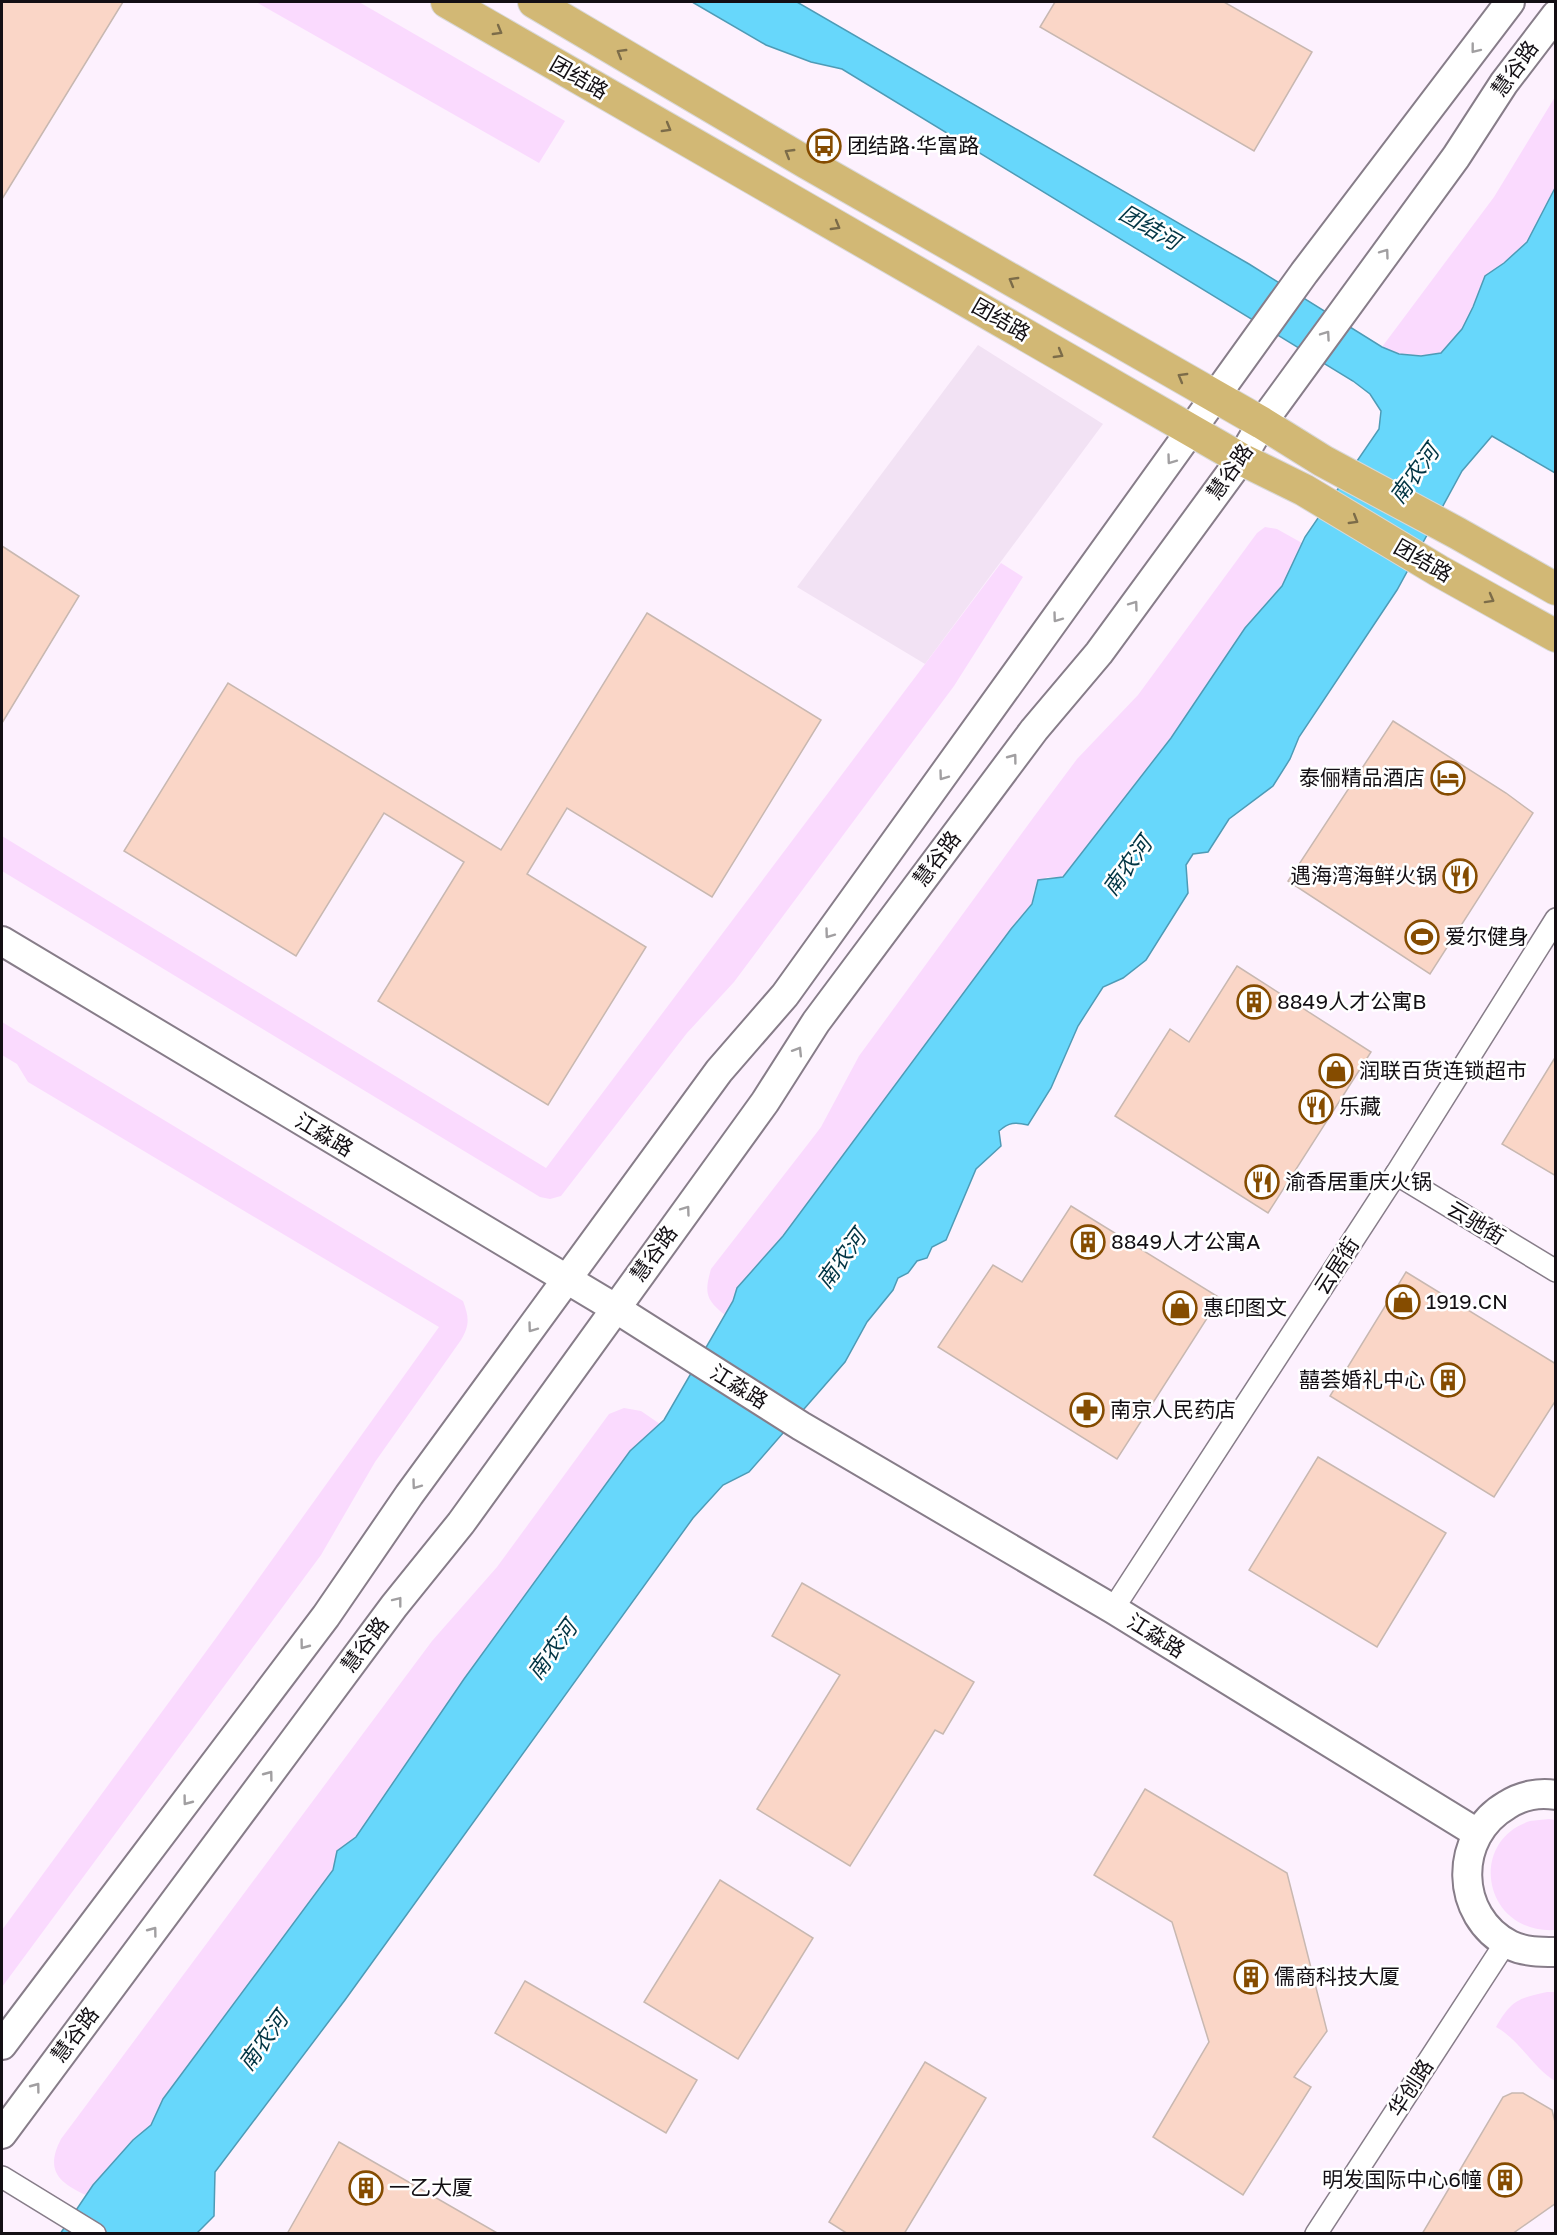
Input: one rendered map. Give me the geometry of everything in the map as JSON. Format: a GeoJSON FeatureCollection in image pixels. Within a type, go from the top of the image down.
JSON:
{"type":"FeatureCollection","features":[{"type":"Feature","properties":{"kind":"main road","name":"团结路"},"geometry":{"type":"LineString","coordinates":[[447,2],[1192,431],[1241,459],[1304,490],[1439,571],[1556,636]]}},
{"type":"Feature","properties":{"kind":"main road","name":"团结路"},"geometry":{"type":"LineString","coordinates":[[536,2],[807,164],[1262,423],[1323,461],[1556,589]]}},
{"type":"Feature","properties":{"kind":"main road","name":"慧谷路"},"geometry":{"type":"LineString","coordinates":[[2,2045],[326,1616],[409,1495],[719,1071],[785,995],[1304,273],[1510,2]]}},
{"type":"Feature","properties":{"kind":"main road","name":"慧谷路"},"geometry":{"type":"LineString","coordinates":[[2,2134],[380,1624],[461,1523],[765,1102],[816,1022],[1034,730],[1099,653],[1241,459],[1262,423],[1350,300],[1456,157],[1504,83],[1556,15]]}},
{"type":"Feature","properties":{"kind":"main road","name":"江淼路"},"geometry":{"type":"LineString","coordinates":[[2,941],[566,1281],[615,1308],[801,1426],[1113,1609],[1477,1833]]}},
{"type":"Feature","properties":{"kind":"main road"},"geometry":{"type":"LineString","coordinates":[[1556,1795],[1546,1793],[1519,1798],[1495,1812],[1477,1833],[1467,1859],[1467,1886],[1475,1910],[1490,1931],[1506,1942],[1535,1953],[1556,1952]]}},
{"type":"Feature","properties":{"kind":"street","name":"云居街"},"geometry":{"type":"LineString","coordinates":[[1113,1609],[1396,1174],[1556,919]]}},
{"type":"Feature","properties":{"kind":"street","name":"云驰街"},"geometry":{"type":"LineString","coordinates":[[1396,1174],[1556,1271]]}},
{"type":"Feature","properties":{"kind":"street","name":"华创路"},"geometry":{"type":"LineString","coordinates":[[1316,2234],[1506,1942]]}},
{"type":"Feature","properties":{"kind":"street"},"geometry":{"type":"LineString","coordinates":[[2,2177],[95,2234]]}},
{"type":"Feature","properties":{"kind":"shaded area"},"geometry":{"type":"Polygon","coordinates":[[[256,2],[359,2],[565,121],[539,163],[256,2]]]}},
{"type":"Feature","properties":{"kind":"shaded area"},"geometry":{"type":"Polygon","coordinates":[[[1555,97],[1555,188],[1527,242],[1504,263],[1485,276],[1462,329],[1441,353],[1421,356],[1399,354],[1382,347],[1494,197],[1555,97]]]}},
{"type":"Feature","properties":{"kind":"shaded area"},"geometry":{"type":"Polygon","coordinates":[[[978,345],[1103,424],[925,664],[797,587],[978,345]]]}},
{"type":"Feature","properties":{"kind":"shaded area"},"geometry":{"type":"Polygon","coordinates":[[[1265,527],[1277,529],[1302,543],[1282,586],[1245,628],[1171,738],[1078,859],[1063,877],[1047,877],[1034,890],[1032,904],[1011,929],[783,1236],[737,1288],[725,1315],[714,1305],[708,1295],[711,1269],[821,1127],[859,1056],[1077,759],[1138,695],[1257,533],[1265,527]]]}},
{"type":"Feature","properties":{"kind":"shaded area"},"geometry":{"type":"Polygon","coordinates":[[[1001,563],[1023,577],[954,686],[734,982],[687,1033],[561,1196],[550,1199],[540,1197],[2,871],[2,836],[546,1168],[1001,563]]]}},
{"type":"Feature","properties":{"kind":"shaded area"},"geometry":{"type":"Polygon","coordinates":[[[2,1022],[463,1301],[468,1321],[461,1340],[375,1462],[321,1555],[2,1987],[2,1930],[216,1638],[439,1327],[28,1082],[17,1064],[2,1055],[2,1022]]]}},
{"type":"Feature","properties":{"kind":"shaded area"},"geometry":{"type":"Polygon","coordinates":[[[624,1408],[641,1411],[660,1424],[630,1451],[464,1679],[356,1837],[337,1851],[333,1870],[163,2099],[151,2125],[133,2140],[86,2195],[68,2185],[57,2174],[54,2167],[56,2150],[61,2139],[432,1641],[497,1567],[609,1414],[624,1408]]]}},
{"type":"Feature","properties":{"kind":"shaded area"},"geometry":{"type":"Polygon","coordinates":[[[1555,1820],[1555,1930],[1531,1927],[1512,1917],[1499,1903],[1492,1885],[1491,1865],[1497,1847],[1510,1832],[1530,1821],[1555,1820]]]}},
{"type":"Feature","properties":{"kind":"shaded area"},"geometry":{"type":"Polygon","coordinates":[[[1547,1992],[1555,1992],[1555,2081],[1539,2068],[1512,2039],[1496,2027],[1506,2011],[1516,2002],[1547,1992]]]}},
{"type":"Feature","properties":{"kind":"water"},"geometry":{"type":"Polygon","coordinates":[[[692,2],[797,2],[1249,264],[1382,347],[1399,354],[1421,356],[1441,353],[1462,329],[1485,276],[1504,263],[1527,242],[1555,188],[1555,473],[1492,436],[1462,471],[1397,590],[1299,737],[1290,759],[1273,786],[1229,819],[1208,852],[1193,854],[1186,865],[1188,893],[1146,960],[1123,978],[1103,987],[1078,1026],[1051,1088],[1028,1125],[1012,1124],[999,1131],[1001,1146],[976,1169],[946,1240],[932,1247],[927,1258],[917,1261],[908,1273],[898,1278],[893,1290],[867,1322],[845,1362],[749,1472],[723,1485],[693,1518],[345,2000],[215,2172],[214,2216],[197,2233],[60,2234],[93,2185],[133,2140],[151,2125],[163,2099],[333,1870],[337,1851],[356,1837],[464,1679],[630,1451],[664,1420],[733,1301],[737,1288],[783,1236],[1011,929],[1032,904],[1038,880],[1063,877],[1171,738],[1245,628],[1282,586],[1305,537],[1379,429],[1381,411],[1370,394],[1353,381],[842,69],[811,62],[766,45],[692,2]]]}},
{"type":"Feature","properties":{"kind":"building"},"geometry":{"type":"Polygon","coordinates":[[[2,2],[123,2],[2,199],[2,2]]]}},
{"type":"Feature","properties":{"kind":"building"},"geometry":{"type":"Polygon","coordinates":[[[1055,2],[1224,2],[1312,52],[1254,151],[1040,27],[1055,2]]]}},
{"type":"Feature","properties":{"kind":"building"},"geometry":{"type":"Polygon","coordinates":[[[2,546],[79,596],[2,723],[2,546]]]}},
{"type":"Feature","properties":{"kind":"building"},"geometry":{"type":"Polygon","coordinates":[[[647,613],[821,720],[712,897],[567,808],[527,874],[646,947],[548,1105],[378,1001],[464,862],[384,813],[296,956],[124,851],[228,683],[501,850],[647,613]]]}},
{"type":"Feature","properties":{"kind":"building"},"geometry":{"type":"Polygon","coordinates":[[[1393,721],[1506,793],[1533,813],[1430,974],[1288,881],[1393,721]]]}},
{"type":"Feature","properties":{"kind":"building"},"geometry":{"type":"Polygon","coordinates":[[[1237,966],[1371,1052],[1268,1213],[1115,1116],[1170,1029],[1189,1042],[1237,966]]]}},
{"type":"Feature","properties":{"kind":"building"},"geometry":{"type":"Polygon","coordinates":[[[1556,1056],[1556,1176],[1502,1144],[1556,1056]]]}},
{"type":"Feature","properties":{"kind":"building"},"geometry":{"type":"Polygon","coordinates":[[[1071,1206],[1220,1298],[1117,1459],[938,1347],[993,1265],[1022,1282],[1071,1206]]]}},
{"type":"Feature","properties":{"kind":"building","name":"囍荟婚礼中心"},"geometry":{"type":"Polygon","coordinates":[[[1406,1272],[1556,1364],[1556,1400],[1494,1497],[1330,1396],[1406,1272]]]}},
{"type":"Feature","properties":{"kind":"building"},"geometry":{"type":"Polygon","coordinates":[[[1318,1457],[1446,1533],[1377,1647],[1249,1570],[1318,1457]]]}},
{"type":"Feature","properties":{"kind":"building"},"geometry":{"type":"Polygon","coordinates":[[[802,1583],[974,1682],[943,1734],[935,1730],[850,1866],[757,1809],[840,1675],[772,1636],[802,1583]]]}},
{"type":"Feature","properties":{"kind":"building","name":"儒商科技大厦"},"geometry":{"type":"Polygon","coordinates":[[[1145,1789],[1287,1873],[1327,2031],[1294,2077],[1311,2087],[1243,2195],[1153,2137],[1209,2042],[1172,1922],[1094,1875],[1145,1789]]]}},
{"type":"Feature","properties":{"kind":"building"},"geometry":{"type":"Polygon","coordinates":[[[720,1880],[813,1938],[738,2059],[644,2002],[720,1880]]]}},
{"type":"Feature","properties":{"kind":"building"},"geometry":{"type":"Polygon","coordinates":[[[525,1981],[697,2080],[666,2133],[495,2033],[525,1981]]]}},
{"type":"Feature","properties":{"kind":"building"},"geometry":{"type":"Polygon","coordinates":[[[925,2062],[986,2098],[904,2234],[848,2234],[829,2222],[925,2062]]]}},
{"type":"Feature","properties":{"kind":"building","name":"明发国际中心6幢"},"geometry":{"type":"Polygon","coordinates":[[[1512,2093],[1523,2093],[1552,2110],[1556,2126],[1556,2203],[1512,2234],[1422,2234],[1503,2097],[1512,2093]]]}},
{"type":"Feature","properties":{"kind":"building","name":"一乙大厦"},"geometry":{"type":"Polygon","coordinates":[[[339,2142],[499,2234],[287,2234],[339,2142]]]}},
{"type":"Feature","properties":{"kind":"place","name":"团结路·华富路"},"geometry":{"type":"Point","coordinates":[824,146]}},
{"type":"Feature","properties":{"kind":"place","name":"泰俪精品酒店"},"geometry":{"type":"Point","coordinates":[1448,778]}},
{"type":"Feature","properties":{"kind":"place","name":"遇海湾海鲜火锅"},"geometry":{"type":"Point","coordinates":[1460,876]}},
{"type":"Feature","properties":{"kind":"place","name":"爱尔健身"},"geometry":{"type":"Point","coordinates":[1422,937]}},
{"type":"Feature","properties":{"kind":"place","name":"8849人才公寓B"},"geometry":{"type":"Point","coordinates":[1254,1002]}},
{"type":"Feature","properties":{"kind":"place","name":"润联百货连锁超市"},"geometry":{"type":"Point","coordinates":[1336,1071]}},
{"type":"Feature","properties":{"kind":"place","name":"乐藏"},"geometry":{"type":"Point","coordinates":[1316,1107]}},
{"type":"Feature","properties":{"kind":"place","name":"渝香居重庆火锅"},"geometry":{"type":"Point","coordinates":[1262,1182]}},
{"type":"Feature","properties":{"kind":"place","name":"8849人才公寓A"},"geometry":{"type":"Point","coordinates":[1088,1242]}},
{"type":"Feature","properties":{"kind":"place","name":"1919.CN"},"geometry":{"type":"Point","coordinates":[1403,1302]}},
{"type":"Feature","properties":{"kind":"place","name":"惠印图文"},"geometry":{"type":"Point","coordinates":[1180,1308]}},
{"type":"Feature","properties":{"kind":"place","name":"囍荟婚礼中心"},"geometry":{"type":"Point","coordinates":[1448,1380]}},
{"type":"Feature","properties":{"kind":"place","name":"南京人民药店"},"geometry":{"type":"Point","coordinates":[1087,1410]}},
{"type":"Feature","properties":{"kind":"place","name":"儒商科技大厦"},"geometry":{"type":"Point","coordinates":[1251,1977]}},
{"type":"Feature","properties":{"kind":"place","name":"明发国际中心6幢"},"geometry":{"type":"Point","coordinates":[1505,2180]}},
{"type":"Feature","properties":{"kind":"place","name":"一乙大厦"},"geometry":{"type":"Point","coordinates":[366,2188]}},
{"type":"Feature","properties":{"kind":"water label","name":"团结河"},"geometry":{"type":"Point","coordinates":[1150,227]}},
{"type":"Feature","properties":{"kind":"water label","name":"南农河"},"geometry":{"type":"Point","coordinates":[1414,474]}},
{"type":"Feature","properties":{"kind":"water label","name":"南农河"},"geometry":{"type":"Point","coordinates":[1127,866]}},
{"type":"Feature","properties":{"kind":"water label","name":"南农河"},"geometry":{"type":"Point","coordinates":[841,1259]}},
{"type":"Feature","properties":{"kind":"water label","name":"南农河"},"geometry":{"type":"Point","coordinates":[552,1650]}},
{"type":"Feature","properties":{"kind":"water label","name":"南农河"},"geometry":{"type":"Point","coordinates":[263,2041]}}]}
